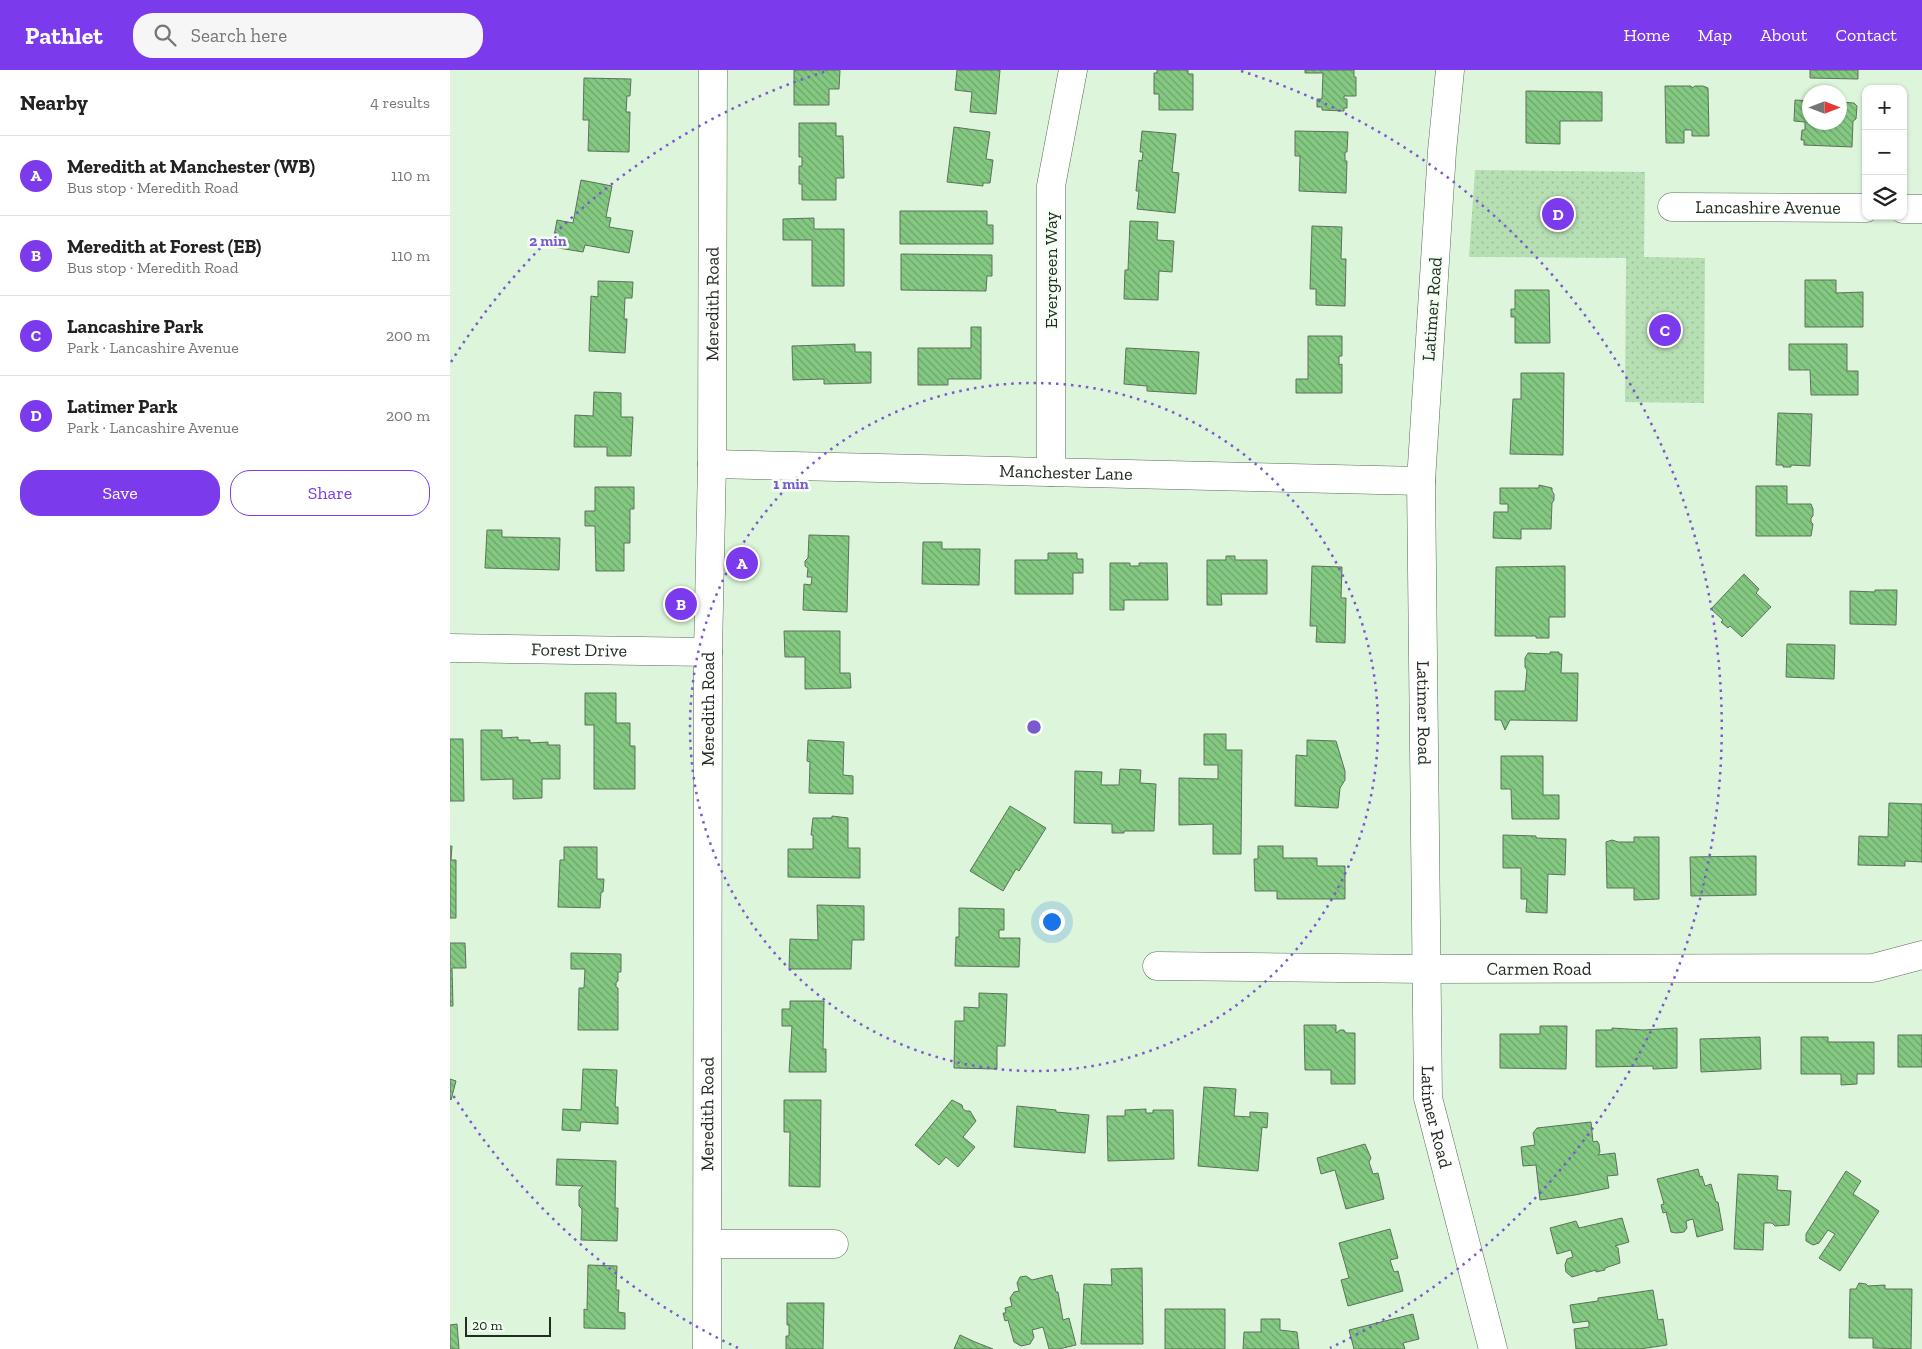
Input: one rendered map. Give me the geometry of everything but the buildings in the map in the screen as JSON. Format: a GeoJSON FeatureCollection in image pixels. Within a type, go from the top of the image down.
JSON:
{"type":"FeatureCollection","features":[{"type":"Feature","properties":{"kind":"street","name":"Meredith Road"},"geometry":{"type":"LineString","coordinates":[[707,1349],[708,652],[712,464],[713,70]]}},
{"type":"Feature","properties":{"kind":"street","name":"Evergreen Way"},"geometry":{"type":"LineString","coordinates":[[1051,472],[1051,186],[1073,70]]}},
{"type":"Feature","properties":{"kind":"street","name":"Latimer Road"},"geometry":{"type":"LineString","coordinates":[[1450,70],[1442,151],[1421,481],[1428,1098],[1493,1349]]}},
{"type":"Feature","properties":{"kind":"street","name":"Lancashire Avenue"},"geometry":{"type":"LineString","coordinates":[[1672,207],[1862,208]]}},
{"type":"Feature","properties":{"kind":"street"},"geometry":{"type":"LineString","coordinates":[[1907,209],[1922,209]]}},
{"type":"Feature","properties":{"kind":"street","name":"Manchester Lane"},"geometry":{"type":"LineString","coordinates":[[712,464],[1421,481]]}},
{"type":"Feature","properties":{"kind":"street","name":"Forest Drive"},"geometry":{"type":"LineString","coordinates":[[450,648],[708,652]]}},
{"type":"Feature","properties":{"kind":"street","name":"Carmen Road"},"geometry":{"type":"LineString","coordinates":[[1156,966],[1426,969],[1872,968],[1922,955]]}},
{"type":"Feature","properties":{"kind":"street"},"geometry":{"type":"LineString","coordinates":[[708,1244],[834,1244]]}},
{"type":"Feature","properties":{"kind":"green space"},"geometry":{"type":"Polygon","coordinates":[[[1475,170],[1645,172],[1644,257],[1705,258],[1704,403],[1625,402],[1626,258],[1469,257],[1475,170]]]}},
{"type":"Feature","properties":{"kind":"place","name":"Latimer Park"},"geometry":{"type":"Point","coordinates":[1558,214]}},
{"type":"Feature","properties":{"kind":"place","name":"Lancashire Park"},"geometry":{"type":"Point","coordinates":[1665,330]}},
{"type":"Feature","properties":{"kind":"place","name":"Meredith at Manchester (WB)"},"geometry":{"type":"Point","coordinates":[742,563]}},
{"type":"Feature","properties":{"kind":"place","name":"Meredith at Forest (EB)"},"geometry":{"type":"Point","coordinates":[681,604]}}]}
